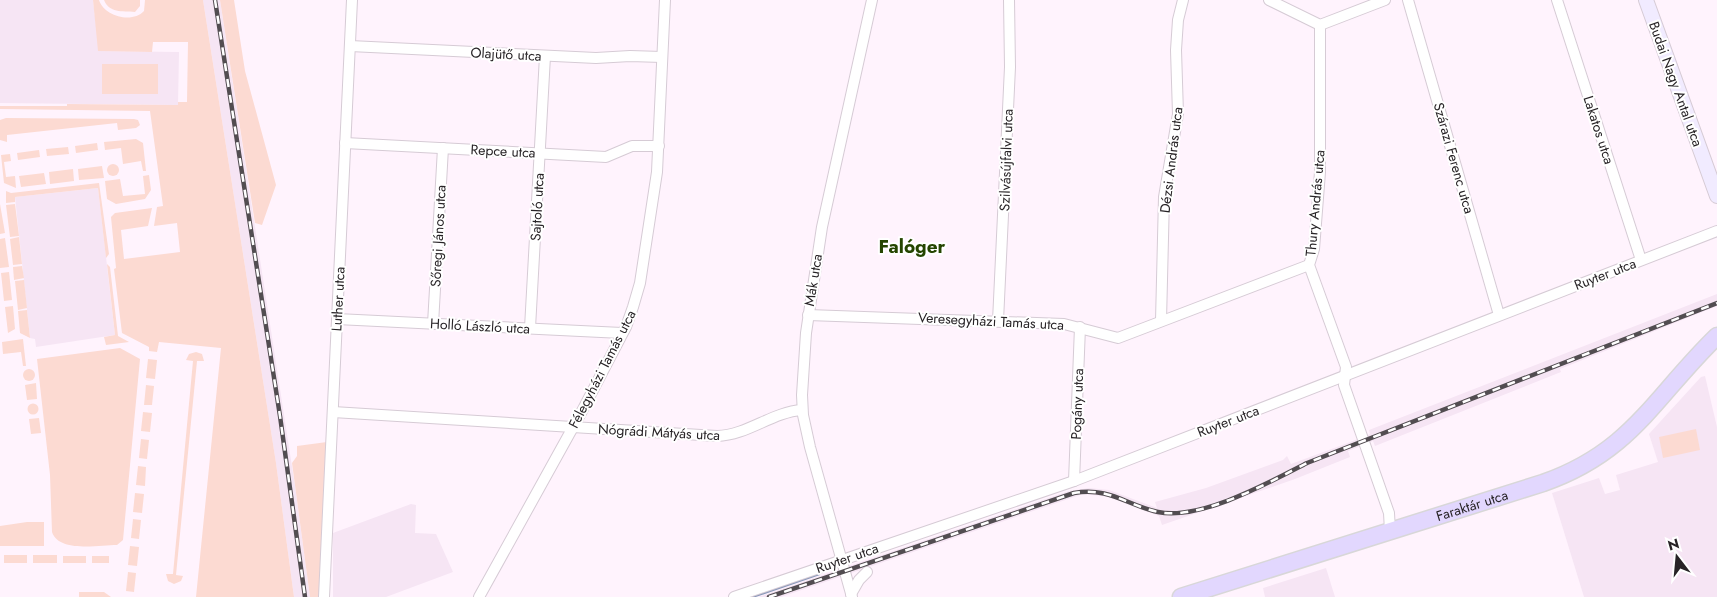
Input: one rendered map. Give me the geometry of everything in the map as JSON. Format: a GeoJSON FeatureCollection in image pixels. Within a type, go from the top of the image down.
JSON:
{"type":"FeatureCollection","features":[{"type":"Feature","properties":{"kind":"main road","name":"Faraktár utca"},"geometry":{"type":"LineString","coordinates":[[1181,597],[1554,479],[1584,466],[1608,450],[1631,431],[1717,336]]}},
{"type":"Feature","properties":{"kind":"main road"},"geometry":{"type":"LineString","coordinates":[[1692,362],[1717,353]]}},
{"type":"Feature","properties":{"kind":"street","name":"Luther utca"},"geometry":{"type":"LineString","coordinates":[[324,597],[352,0]]}},
{"type":"Feature","properties":{"kind":"street","name":"Félegyházi Tamás utca"},"geometry":{"type":"LineString","coordinates":[[479,597],[573,427],[622,333],[640,283],[655,195],[659,146],[664,0]]}},
{"type":"Feature","properties":{"kind":"street","name":"Mák utca"},"geometry":{"type":"LineString","coordinates":[[852,596],[810,447],[802,410],[808,315],[827,198],[872,0]]}},
{"type":"Feature","properties":{"kind":"street","name":"Szilvásújfalvi utca"},"geometry":{"type":"LineString","coordinates":[[998,321],[1010,67],[1009,0]]}},
{"type":"Feature","properties":{"kind":"street","name":"Dézsi András utca"},"geometry":{"type":"LineString","coordinates":[[1161,321],[1164,197],[1178,114],[1176,50],[1178,20],[1183,0]]}},
{"type":"Feature","properties":{"kind":"street"},"geometry":{"type":"LineString","coordinates":[[1269,0],[1320,25],[1385,0]]}},
{"type":"Feature","properties":{"kind":"street","name":"Szárazi Ferenc utca"},"geometry":{"type":"LineString","coordinates":[[1408,0],[1499,315]]}},
{"type":"Feature","properties":{"kind":"street","name":"Lakatos utca"},"geometry":{"type":"LineString","coordinates":[[1557,0],[1640,260]]}},
{"type":"Feature","properties":{"kind":"street","name":"Budai Nagy Antal utca"},"geometry":{"type":"LineString","coordinates":[[1646,0],[1717,196]]}},
{"type":"Feature","properties":{"kind":"street","name":"Thury András utca"},"geometry":{"type":"LineString","coordinates":[[1320,25],[1320,172],[1314,249],[1309,265],[1344,362],[1346,374],[1344,385],[1388,513],[1390,531]]}},
{"type":"Feature","properties":{"kind":"street","name":"Olajütő utca"},"geometry":{"type":"LineString","coordinates":[[350,46],[596,58],[625,56],[662,57]]}},
{"type":"Feature","properties":{"kind":"street","name":"Sajtoló utca"},"geometry":{"type":"LineString","coordinates":[[530,328],[545,56]]}},
{"type":"Feature","properties":{"kind":"street","name":"Repce utca"},"geometry":{"type":"LineString","coordinates":[[345,143],[606,157],[632,146],[659,146]]}},
{"type":"Feature","properties":{"kind":"street","name":"Sőregi János utca"},"geometry":{"type":"LineString","coordinates":[[433,324],[443,148]]}},
{"type":"Feature","properties":{"kind":"street","name":"Ruyter utca"},"geometry":{"type":"LineString","coordinates":[[734,597],[1074,481],[1717,231]]}},
{"type":"Feature","properties":{"kind":"street","name":"Veresegyházi Tamás utca"},"geometry":{"type":"LineString","coordinates":[[808,315],[1064,324],[1118,338],[1309,265]]}},
{"type":"Feature","properties":{"kind":"street","name":"Holló László utca"},"geometry":{"type":"LineString","coordinates":[[337,319],[622,333]]}},
{"type":"Feature","properties":{"kind":"street","name":"Pogány utca"},"geometry":{"type":"LineString","coordinates":[[1074,481],[1080,327]]}},
{"type":"Feature","properties":{"kind":"street","name":"Nógrádi Mátyás utca"},"geometry":{"type":"LineString","coordinates":[[332,412],[726,435],[745,431],[789,412],[802,410]]}},
{"type":"Feature","properties":{"kind":"street"},"geometry":{"type":"LineString","coordinates":[[852,596],[859,580],[867,572]]}},
{"type":"Feature","properties":{"kind":"shaded area"},"geometry":{"type":"Polygon","coordinates":[[[0,0],[93,0],[99,51],[179,52],[178,105],[0,103],[0,0]]]}},
{"type":"Feature","properties":{"kind":"shaded area"},"geometry":{"type":"Polygon","coordinates":[[[93,0],[99,0],[102,6],[112,14],[133,17],[144,11],[145,0],[203,0],[276,463],[294,597],[196,597],[221,348],[159,342],[157,352],[149,351],[149,347],[122,333],[114,269],[116,268],[111,217],[115,213],[152,208],[148,226],[121,230],[124,259],[180,252],[177,223],[154,226],[157,207],[163,206],[150,111],[0,109],[0,106],[67,106],[67,104],[178,105],[178,102],[187,102],[188,42],[153,42],[152,52],[98,51],[93,0]]]}},
{"type":"Feature","properties":{"kind":"shaded area"},"geometry":{"type":"Polygon","coordinates":[[[104,0],[140,0],[140,6],[135,12],[116,10],[109,7],[104,0]]]}},
{"type":"Feature","properties":{"kind":"shaded area"},"geometry":{"type":"Polygon","coordinates":[[[203,0],[220,0],[295,486],[310,597],[294,597],[276,463],[203,0]]]}},
{"type":"Feature","properties":{"kind":"shaded area"},"geometry":{"type":"Polygon","coordinates":[[[220,0],[234,0],[245,71],[276,185],[262,225],[255,223],[220,0]]]}},
{"type":"Feature","properties":{"kind":"shaded area"},"geometry":{"type":"Polygon","coordinates":[[[102,64],[158,64],[158,94],[102,94],[102,64]]]}},
{"type":"Feature","properties":{"kind":"shaded area"},"geometry":{"type":"Polygon","coordinates":[[[6,118],[134,119],[138,120],[140,125],[136,128],[118,130],[117,123],[7,135],[7,142],[0,140],[0,120],[6,118]]]}},
{"type":"Feature","properties":{"kind":"shaded area"},"geometry":{"type":"Polygon","coordinates":[[[136,139],[143,143],[146,171],[143,171],[141,161],[123,164],[121,148],[105,150],[104,142],[136,139]]]}},
{"type":"Feature","properties":{"kind":"shaded area"},"geometry":{"type":"Polygon","coordinates":[[[97,143],[98,150],[76,153],[75,146],[97,143]]]}},
{"type":"Feature","properties":{"kind":"shaded area"},"geometry":{"type":"Polygon","coordinates":[[[68,147],[69,154],[47,156],[46,149],[68,147]]]}},
{"type":"Feature","properties":{"kind":"shaded area"},"geometry":{"type":"Polygon","coordinates":[[[39,150],[40,157],[18,160],[17,153],[39,150]]]}},
{"type":"Feature","properties":{"kind":"shaded area"},"geometry":{"type":"Polygon","coordinates":[[[10,154],[11,161],[4,162],[6,177],[15,176],[16,188],[4,183],[1,155],[10,154]]]}},
{"type":"Feature","properties":{"kind":"shaded area"},"geometry":{"type":"Polygon","coordinates":[[[111,164],[115,164],[119,170],[115,176],[111,176],[107,172],[107,168],[111,164]]]}},
{"type":"Feature","properties":{"kind":"shaded area"},"geometry":{"type":"Polygon","coordinates":[[[102,166],[104,178],[79,180],[78,169],[102,166]]]}},
{"type":"Feature","properties":{"kind":"shaded area"},"geometry":{"type":"Polygon","coordinates":[[[73,169],[74,181],[50,184],[49,172],[73,169]]]}},
{"type":"Feature","properties":{"kind":"shaded area"},"geometry":{"type":"Polygon","coordinates":[[[44,173],[46,184],[21,187],[19,176],[44,173]]]}},
{"type":"Feature","properties":{"kind":"shaded area"},"geometry":{"type":"Polygon","coordinates":[[[149,175],[151,190],[145,199],[116,204],[107,199],[105,181],[120,179],[123,196],[145,194],[143,176],[149,175]]]}},
{"type":"Feature","properties":{"kind":"shaded area"},"geometry":{"type":"Polygon","coordinates":[[[99,183],[109,254],[106,258],[98,188],[15,197],[15,202],[6,203],[6,191],[11,193],[99,183]]]}},
{"type":"Feature","properties":{"kind":"shaded area"},"geometry":{"type":"Polygon","coordinates":[[[98,188],[115,335],[36,347],[35,339],[30,338],[15,197],[98,188]]]}},
{"type":"Feature","properties":{"kind":"shaded area"},"geometry":{"type":"Polygon","coordinates":[[[0,204],[5,233],[0,234],[0,204]]]}},
{"type":"Feature","properties":{"kind":"shaded area"},"geometry":{"type":"Polygon","coordinates":[[[15,204],[19,236],[10,237],[6,205],[15,204]]]}},
{"type":"Feature","properties":{"kind":"shaded area"},"geometry":{"type":"Polygon","coordinates":[[[19,237],[22,264],[13,265],[10,239],[19,237]]]}},
{"type":"Feature","properties":{"kind":"shaded area"},"geometry":{"type":"Polygon","coordinates":[[[5,238],[9,267],[0,268],[0,239],[5,238]]]}},
{"type":"Feature","properties":{"kind":"shaded area"},"geometry":{"type":"Polygon","coordinates":[[[107,264],[110,267],[118,336],[129,342],[106,345],[104,337],[115,335],[107,264]]]}},
{"type":"Feature","properties":{"kind":"shaded area"},"geometry":{"type":"Polygon","coordinates":[[[22,266],[24,278],[14,280],[13,267],[22,266]]]}},
{"type":"Feature","properties":{"kind":"shaded area"},"geometry":{"type":"Polygon","coordinates":[[[9,272],[12,300],[4,301],[1,273],[9,272]]]}},
{"type":"Feature","properties":{"kind":"shaded area"},"geometry":{"type":"Polygon","coordinates":[[[24,280],[27,308],[18,310],[15,281],[24,280]]]}},
{"type":"Feature","properties":{"kind":"shaded area"},"geometry":{"type":"Polygon","coordinates":[[[1717,294],[1717,306],[1560,369],[1561,372],[1375,446],[1373,441],[1348,451],[1350,457],[1295,479],[1162,525],[1159,516],[1111,497],[1083,494],[781,597],[758,597],[1069,491],[1089,488],[1109,490],[1157,508],[1155,502],[1206,488],[1283,460],[1287,456],[1291,464],[1345,444],[1370,434],[1369,430],[1717,294]]]}},
{"type":"Feature","properties":{"kind":"shaded area"},"geometry":{"type":"Polygon","coordinates":[[[13,306],[15,329],[8,333],[5,307],[13,306]]]}},
{"type":"Feature","properties":{"kind":"shaded area"},"geometry":{"type":"Polygon","coordinates":[[[27,310],[30,338],[20,333],[18,311],[27,310]]]}},
{"type":"Feature","properties":{"kind":"shaded area"},"geometry":{"type":"Polygon","coordinates":[[[23,339],[26,366],[23,366],[21,352],[3,354],[2,342],[23,339]]]}},
{"type":"Feature","properties":{"kind":"shaded area"},"geometry":{"type":"Polygon","coordinates":[[[120,348],[140,359],[123,540],[117,545],[80,546],[63,543],[56,539],[52,532],[50,475],[37,359],[120,348]]]}},
{"type":"Feature","properties":{"kind":"shaded area"},"geometry":{"type":"Polygon","coordinates":[[[196,352],[202,354],[204,361],[197,361],[176,575],[183,576],[181,581],[174,584],[168,581],[166,574],[173,574],[193,361],[186,360],[189,354],[196,352]]]}},
{"type":"Feature","properties":{"kind":"shaded area"},"geometry":{"type":"Polygon","coordinates":[[[148,359],[157,360],[155,379],[146,378],[148,359]]]}},
{"type":"Feature","properties":{"kind":"shaded area"},"geometry":{"type":"Polygon","coordinates":[[[29,369],[35,375],[29,381],[23,375],[29,369]]]}},
{"type":"Feature","properties":{"kind":"shaded area"},"geometry":{"type":"Polygon","coordinates":[[[1705,376],[1717,427],[1717,597],[1584,597],[1552,493],[1599,478],[1605,494],[1620,490],[1616,475],[1658,462],[1649,434],[1701,377],[1705,376]]]}},
{"type":"Feature","properties":{"kind":"shaded area"},"geometry":{"type":"Polygon","coordinates":[[[36,383],[37,399],[27,400],[25,385],[36,383]]]}},
{"type":"Feature","properties":{"kind":"shaded area"},"geometry":{"type":"Polygon","coordinates":[[[146,385],[154,386],[152,405],[144,405],[146,385]]]}},
{"type":"Feature","properties":{"kind":"shaded area"},"geometry":{"type":"Polygon","coordinates":[[[33,403],[39,409],[33,415],[27,409],[33,403]]]}},
{"type":"Feature","properties":{"kind":"shaded area"},"geometry":{"type":"Polygon","coordinates":[[[143,412],[152,413],[150,432],[141,431],[143,412]]]}},
{"type":"Feature","properties":{"kind":"shaded area"},"geometry":{"type":"Polygon","coordinates":[[[39,418],[41,433],[31,434],[29,419],[39,418]]]}},
{"type":"Feature","properties":{"kind":"shaded area"},"geometry":{"type":"Polygon","coordinates":[[[1696,429],[1700,450],[1663,458],[1659,437],[1696,429]]]}},
{"type":"Feature","properties":{"kind":"shaded area"},"geometry":{"type":"Polygon","coordinates":[[[141,439],[149,440],[147,459],[139,458],[141,439]]]}},
{"type":"Feature","properties":{"kind":"shaded area"},"geometry":{"type":"Polygon","coordinates":[[[327,442],[320,597],[310,597],[292,463],[297,456],[297,446],[327,442]]]}},
{"type":"Feature","properties":{"kind":"shaded area"},"geometry":{"type":"Polygon","coordinates":[[[138,466],[146,467],[145,486],[136,485],[138,466]]]}},
{"type":"Feature","properties":{"kind":"shaded area"},"geometry":{"type":"Polygon","coordinates":[[[135,493],[144,494],[142,513],[133,512],[135,493]]]}},
{"type":"Feature","properties":{"kind":"shaded area"},"geometry":{"type":"Polygon","coordinates":[[[411,504],[416,505],[415,533],[436,534],[453,572],[386,597],[333,597],[333,533],[411,504]]]}},
{"type":"Feature","properties":{"kind":"shaded area"},"geometry":{"type":"Polygon","coordinates":[[[133,519],[141,520],[139,539],[131,538],[133,519]]]}},
{"type":"Feature","properties":{"kind":"shaded area"},"geometry":{"type":"Polygon","coordinates":[[[27,522],[44,522],[44,546],[0,546],[0,526],[27,522]]]}},
{"type":"Feature","properties":{"kind":"shaded area"},"geometry":{"type":"Polygon","coordinates":[[[130,546],[139,547],[137,566],[128,565],[130,546]]]}},
{"type":"Feature","properties":{"kind":"shaded area"},"geometry":{"type":"Polygon","coordinates":[[[4,555],[27,555],[27,563],[4,563],[4,555]]]}},
{"type":"Feature","properties":{"kind":"shaded area"},"geometry":{"type":"Polygon","coordinates":[[[33,555],[57,555],[57,563],[33,563],[33,555]]]}},
{"type":"Feature","properties":{"kind":"shaded area"},"geometry":{"type":"Polygon","coordinates":[[[63,556],[86,556],[86,563],[63,563],[63,556]]]}},
{"type":"Feature","properties":{"kind":"shaded area"},"geometry":{"type":"Polygon","coordinates":[[[92,556],[109,556],[109,563],[92,563],[92,556]]]}},
{"type":"Feature","properties":{"kind":"shaded area"},"geometry":{"type":"Polygon","coordinates":[[[1326,568],[1335,597],[1265,597],[1263,588],[1326,568]]]}},
{"type":"Feature","properties":{"kind":"shaded area"},"geometry":{"type":"Polygon","coordinates":[[[128,572],[136,573],[134,592],[126,591],[128,572]]]}},
{"type":"Feature","properties":{"kind":"shaded area"},"geometry":{"type":"Polygon","coordinates":[[[79,592],[104,592],[111,597],[79,597],[79,592]]]}},
{"type":"Feature","properties":{"kind":"waterway"},"geometry":{"type":"LineString","coordinates":[[752,597],[819,574]]}},
{"type":"Feature","properties":{"kind":"railway"},"geometry":{"type":"LineString","coordinates":[[215,0],[280,416],[305,597]]}},
{"type":"Feature","properties":{"kind":"railway"},"geometry":{"type":"LineString","coordinates":[[769,597],[1074,493],[1098,492],[1158,512],[1194,511],[1214,505],[1255,489],[1307,463],[1717,303]]}},
{"type":"Feature","properties":{"kind":"district","name":"Falóger"},"geometry":{"type":"Point","coordinates":[912,246]}}]}
